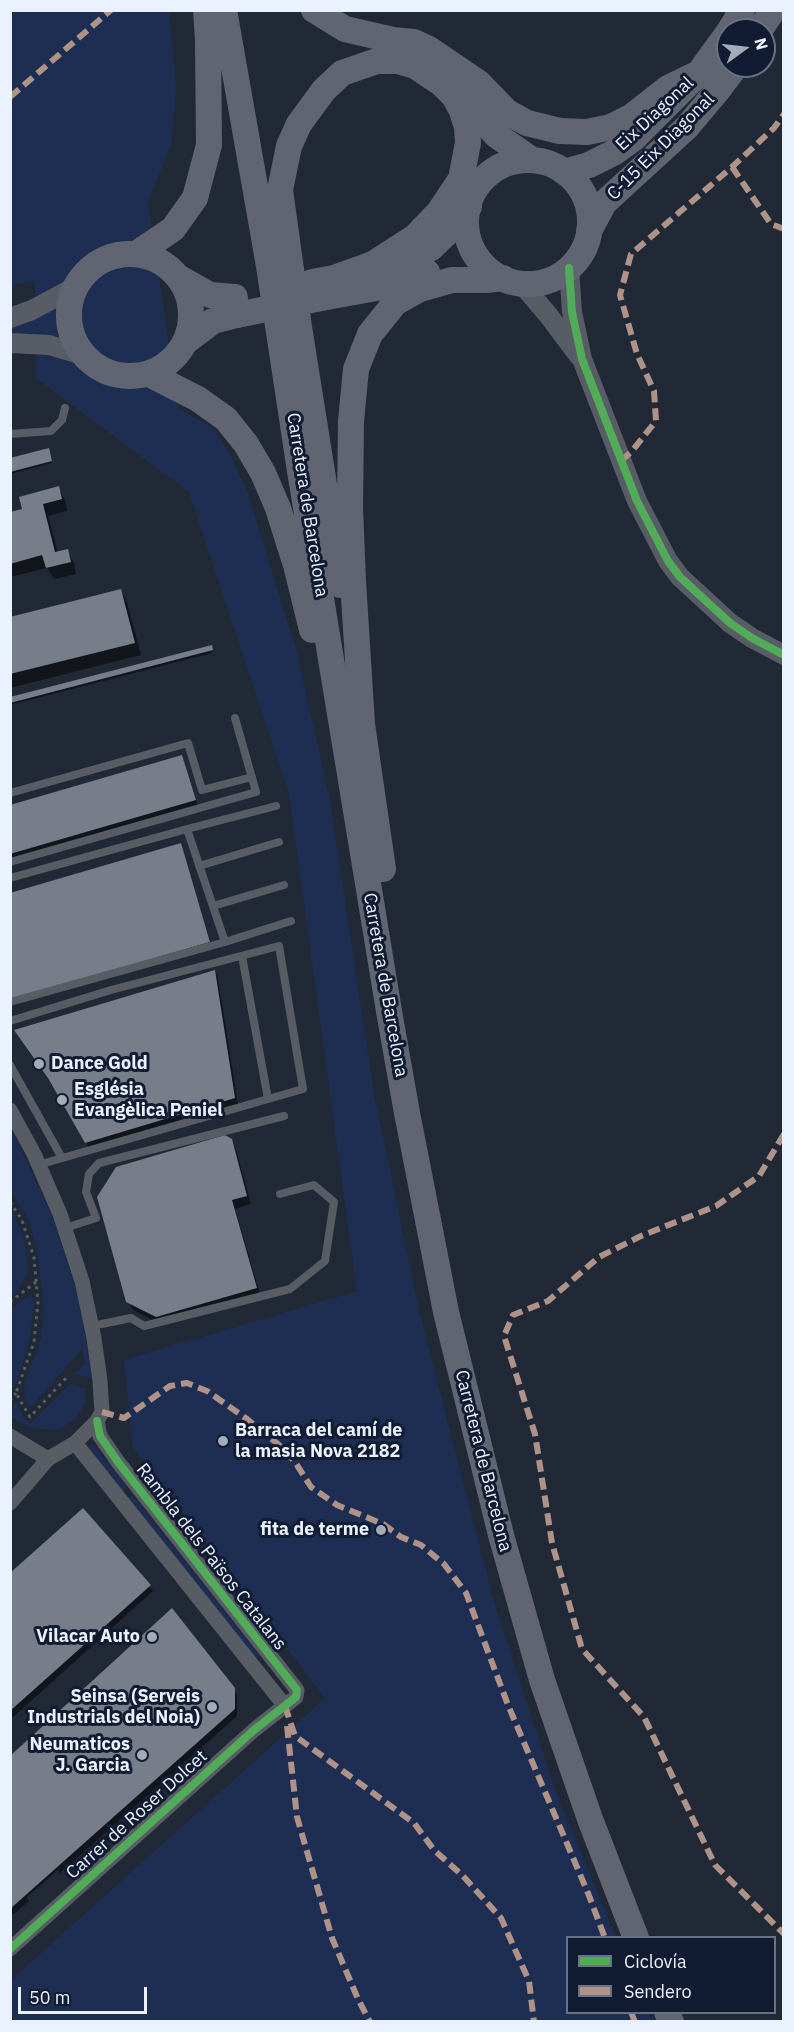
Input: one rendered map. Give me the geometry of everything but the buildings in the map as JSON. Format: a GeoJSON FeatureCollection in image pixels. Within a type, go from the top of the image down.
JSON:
{"type":"FeatureCollection","features":[{"type":"Feature","properties":{"kind":"highway"},"geometry":{"type":"LineString","coordinates":[[136,254],[173,229],[195,198],[209,145],[206,10]]}},
{"type":"Feature","properties":{"kind":"highway","name":"Carretera de Barcelona"},"geometry":{"type":"LineString","coordinates":[[224,10],[269,266],[406,1113],[444,1303],[501,1535],[542,1680],[590,1819],[635,1936]]}},
{"type":"Feature","properties":{"kind":"highway"},"geometry":{"type":"LineString","coordinates":[[314,10],[345,29],[393,40],[414,42],[479,83],[507,112],[527,123],[560,132],[587,132],[611,126],[631,117],[668,88],[699,73]]}},
{"type":"Feature","properties":{"kind":"highway","name":"Eix Diagonal"},"geometry":{"type":"LineString","coordinates":[[564,172],[589,165],[615,152],[633,139],[699,73],[716,50]]}},
{"type":"Feature","properties":{"kind":"highway"},"geometry":{"type":"LineString","coordinates":[[321,286],[373,264],[415,237],[439,212],[461,179],[468,143],[467,127],[462,111],[454,96],[442,84],[415,66],[377,61],[342,74],[324,90],[299,124],[289,146],[280,190],[352,666],[361,694]]}},
{"type":"Feature","properties":{"kind":"highway"},"geometry":{"type":"LineString","coordinates":[[459,70],[485,123],[496,135],[532,160]]}},
{"type":"Feature","properties":{"kind":"highway","name":"C-15 Eix Diagonal"},"geometry":{"type":"LineString","coordinates":[[589,231],[604,203],[687,127],[727,78]]}},
{"type":"Feature","properties":{"kind":"highway"},"geometry":{"type":"LineString","coordinates":[[236,306],[178,277],[162,263],[149,257],[121,254],[100,261],[89,269],[75,287],[70,299],[69,319],[73,338],[83,355],[97,367],[113,374],[131,377],[149,374],[170,362],[185,342],[236,306],[321,286],[349,280],[390,270],[414,258],[444,237],[469,207],[477,188],[493,171],[509,163],[532,160],[546,163],[564,172],[578,186],[589,211],[589,231],[583,251],[569,268],[549,280],[538,283],[446,267],[376,288],[321,286]]}},
{"type":"Feature","properties":{"kind":"highway"},"geometry":{"type":"LineString","coordinates":[[469,207],[467,223],[470,240],[476,254],[504,276]]}},
{"type":"Feature","properties":{"kind":"highway"},"geometry":{"type":"LineString","coordinates":[[444,1303],[452,1291],[398,975],[362,724],[350,508],[351,421],[356,369],[370,334],[395,303],[420,289],[452,280],[486,280],[504,276]]}},
{"type":"Feature","properties":{"kind":"highway"},"geometry":{"type":"LineString","coordinates":[[178,277],[185,289],[191,309],[191,322],[185,342]]}},
{"type":"Feature","properties":{"kind":"highway"},"geometry":{"type":"LineString","coordinates":[[149,374],[198,399],[226,419],[246,444],[263,472],[278,508],[296,565],[330,715],[343,732]]}},
{"type":"Feature","properties":{"kind":"street"},"geometry":{"type":"LineString","coordinates":[[569,268],[572,312],[582,359],[637,501],[668,561],[680,577],[730,623],[783,655]]}},
{"type":"Feature","properties":{"kind":"street"},"geometry":{"type":"LineString","coordinates":[[504,276],[549,316],[582,359]]}},
{"type":"Feature","properties":{"kind":"street"},"geometry":{"type":"LineString","coordinates":[[10,318],[32,310],[75,287]]}},
{"type":"Feature","properties":{"kind":"street"},"geometry":{"type":"LineString","coordinates":[[10,343],[49,345],[83,355]]}},
{"type":"Feature","properties":{"kind":"street","name":"Rambla dels Països Catalans"},"geometry":{"type":"LineString","coordinates":[[10,1110],[38,1165],[65,1228],[82,1281],[92,1326],[100,1381],[102,1412],[98,1421],[100,1436],[297,1690],[296,1697],[285,1706],[75,1443]]}},
{"type":"Feature","properties":{"kind":"street"},"geometry":{"type":"LineString","coordinates":[[10,1503],[48,1459],[75,1443],[98,1421]]}},
{"type":"Feature","properties":{"kind":"street"},"geometry":{"type":"LineString","coordinates":[[10,1436],[48,1459]]}},
{"type":"Feature","properties":{"kind":"street","name":"Carrer de Roser Dolcet"},"geometry":{"type":"LineString","coordinates":[[10,1949],[254,1730],[285,1706]]}},
{"type":"Feature","properties":{"kind":"lane"},"geometry":{"type":"LineString","coordinates":[[10,434],[51,431],[62,420],[65,408]]}},
{"type":"Feature","properties":{"kind":"lane"},"geometry":{"type":"LineString","coordinates":[[10,862],[256,792],[235,718]]}},
{"type":"Feature","properties":{"kind":"lane"},"geometry":{"type":"LineString","coordinates":[[10,793],[188,743],[202,790],[252,777]]}},
{"type":"Feature","properties":{"kind":"lane"},"geometry":{"type":"LineString","coordinates":[[10,878],[276,806]]}},
{"type":"Feature","properties":{"kind":"lane"},"geometry":{"type":"LineString","coordinates":[[187,829],[225,942]]}},
{"type":"Feature","properties":{"kind":"lane"},"geometry":{"type":"LineString","coordinates":[[199,866],[279,842]]}},
{"type":"Feature","properties":{"kind":"lane"},"geometry":{"type":"LineString","coordinates":[[213,906],[284,885]]}},
{"type":"Feature","properties":{"kind":"lane"},"geometry":{"type":"LineString","coordinates":[[10,1002],[225,942],[291,921]]}},
{"type":"Feature","properties":{"kind":"lane"},"geometry":{"type":"LineString","coordinates":[[10,1021],[111,990],[279,946],[303,1089],[38,1165]]}},
{"type":"Feature","properties":{"kind":"lane"},"geometry":{"type":"LineString","coordinates":[[242,956],[268,1099]]}},
{"type":"Feature","properties":{"kind":"lane"},"geometry":{"type":"LineString","coordinates":[[10,1065],[62,1158]]}},
{"type":"Feature","properties":{"kind":"lane"},"geometry":{"type":"LineString","coordinates":[[65,1228],[96,1218],[86,1192],[89,1174],[99,1163],[284,1116]]}},
{"type":"Feature","properties":{"kind":"lane"},"geometry":{"type":"LineString","coordinates":[[92,1326],[131,1318],[144,1326],[290,1289],[325,1261],[334,1202],[314,1185],[280,1194]]}},
{"type":"Feature","properties":{"kind":"path"},"geometry":{"type":"LineString","coordinates":[[10,1202],[22,1220],[34,1258],[38,1302],[34,1342],[16,1393],[10,1401]]}},
{"type":"Feature","properties":{"kind":"path"},"geometry":{"type":"LineString","coordinates":[[10,1302],[36,1282]]}},
{"type":"Feature","properties":{"kind":"path"},"geometry":{"type":"LineString","coordinates":[[16,1393],[30,1417],[68,1376]]}},
{"type":"Feature","properties":{"kind":"shaded area"},"geometry":{"type":"Polygon","coordinates":[[[11,11],[169,11],[176,87],[171,146],[148,201],[178,408],[213,428],[230,454],[247,491],[296,649],[329,795],[374,1093],[419,1310],[494,1602],[555,1789],[616,1936],[566,1936],[566,2014],[649,2014],[653,2021],[11,2021],[10,1981],[325,1698],[133,1448],[124,1360],[357,1291],[289,794],[189,492],[36,378],[36,335],[11,333],[11,323],[35,314],[35,281],[11,285],[11,11]]]}},
{"type":"Feature","properties":{"kind":"shaded area"},"geometry":{"type":"Polygon","coordinates":[[[10,1126],[53,1218],[74,1282],[92,1378],[74,1374],[85,1364],[82,1349],[31,1407],[25,1399],[24,1385],[41,1339],[44,1304],[37,1253],[29,1221],[11,1191],[10,1126]]]}},
{"type":"Feature","properties":{"kind":"shaded area"},"geometry":{"type":"Polygon","coordinates":[[[11,1210],[24,1240],[29,1272],[16,1293],[11,1296],[11,1210]]]}},
{"type":"Feature","properties":{"kind":"shaded area"},"geometry":{"type":"Polygon","coordinates":[[[31,1293],[34,1305],[30,1339],[18,1378],[11,1391],[11,1309],[31,1293]]]}},
{"type":"Feature","properties":{"kind":"shaded area"},"geometry":{"type":"Polygon","coordinates":[[[70,1384],[86,1389],[85,1404],[75,1420],[57,1430],[31,1428],[11,1417],[11,1410],[16,1400],[22,1414],[30,1424],[70,1384]]]}},
{"type":"Feature","properties":{"kind":"shaded area"},"geometry":{"type":"Polygon","coordinates":[[[90,1445],[94,1446],[127,1487],[122,1491],[89,1450],[90,1445]]]}},
{"type":"Feature","properties":{"kind":"shaded area"},"geometry":{"type":"Polygon","coordinates":[[[132,1495],[259,1655],[255,1658],[128,1499],[132,1495]]]}},
{"type":"Feature","properties":{"kind":"marked path"},"geometry":{"type":"LineString","coordinates":[[10,97],[111,10]]}},
{"type":"Feature","properties":{"kind":"marked path"},"geometry":{"type":"LineString","coordinates":[[621,461],[656,421],[654,391],[637,354],[620,295],[631,254],[732,167],[774,128],[784,114]]}},
{"type":"Feature","properties":{"kind":"marked path"},"geometry":{"type":"LineString","coordinates":[[732,167],[771,224],[784,229]]}},
{"type":"Feature","properties":{"kind":"marked path"},"geometry":{"type":"LineString","coordinates":[[784,1134],[759,1176],[716,1206],[641,1236],[599,1257],[548,1301],[513,1315],[504,1336],[535,1434],[552,1543],[582,1649],[644,1717],[715,1865],[784,1934]]}},
{"type":"Feature","properties":{"kind":"marked path"},"geometry":{"type":"LineString","coordinates":[[102,1412],[124,1418],[170,1386],[187,1383],[207,1391],[278,1444],[295,1462],[311,1487],[337,1505],[383,1524],[401,1537],[421,1545],[444,1564],[466,1593],[508,1705],[604,1936]]}},
{"type":"Feature","properties":{"kind":"marked path"},"geometry":{"type":"LineString","coordinates":[[285,1706],[295,1736],[414,1823],[434,1850],[463,1876],[501,1918],[529,1981],[534,2022]]}},
{"type":"Feature","properties":{"kind":"marked path"},"geometry":{"type":"LineString","coordinates":[[287,1726],[297,1817],[332,1938],[370,2022]]}},
{"type":"Feature","properties":{"kind":"marked path"},"geometry":{"type":"LineString","coordinates":[[632,2014],[635,2022]]}},
{"type":"Feature","properties":{"kind":"cycle path"},"geometry":{"type":"LineString","coordinates":[[569,268],[572,312],[582,359],[637,501],[668,561],[680,577],[730,623],[784,655]]}},
{"type":"Feature","properties":{"kind":"cycle path"},"geometry":{"type":"LineString","coordinates":[[10,1949],[254,1730],[296,1697],[297,1690],[118,1462],[100,1436],[97,1421]]}},
{"type":"Feature","properties":{"kind":"place","name":"Dance Gold"},"geometry":{"type":"Point","coordinates":[39,1064]}},
{"type":"Feature","properties":{"kind":"place","name":"Església Evangèlica Peniel"},"geometry":{"type":"Point","coordinates":[62,1100]}},
{"type":"Feature","properties":{"kind":"place","name":"Barraca del camí de la masia Nova 2182"},"geometry":{"type":"Point","coordinates":[223,1441]}},
{"type":"Feature","properties":{"kind":"place","name":"fita de terme"},"geometry":{"type":"Point","coordinates":[381,1530]}},
{"type":"Feature","properties":{"kind":"place","name":"Vilacar Auto"},"geometry":{"type":"Point","coordinates":[152,1637]}},
{"type":"Feature","properties":{"kind":"place","name":"Seinsa (Serveis Industrials del Noia)"},"geometry":{"type":"Point","coordinates":[212,1707]}},
{"type":"Feature","properties":{"kind":"place","name":"Neumaticos J. Garcia"},"geometry":{"type":"Point","coordinates":[142,1755]}}]}
